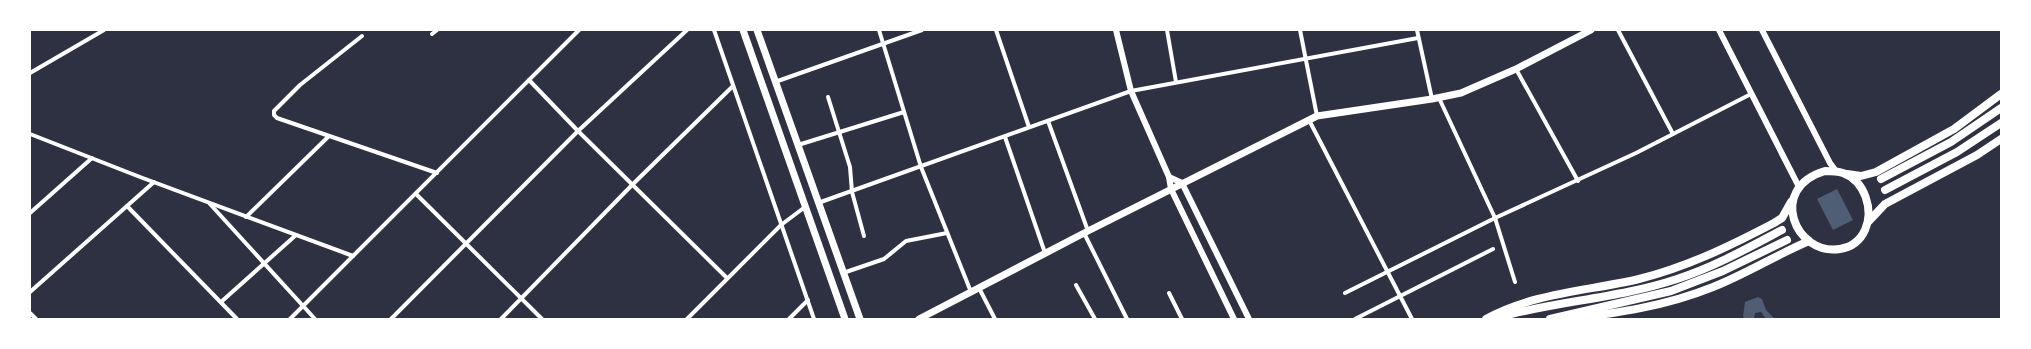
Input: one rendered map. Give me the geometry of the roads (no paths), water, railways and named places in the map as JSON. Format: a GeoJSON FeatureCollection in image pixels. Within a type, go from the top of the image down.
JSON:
{"type":"FeatureCollection","features":[{"type":"Feature","properties":{"kind":"main road"},"geometry":{"type":"LineString","coordinates":[[743,30],[845,319]]}},
{"type":"Feature","properties":{"kind":"main road"},"geometry":{"type":"LineString","coordinates":[[757,30],[860,319]]}},
{"type":"Feature","properties":{"kind":"main road"},"geometry":{"type":"LineString","coordinates":[[919,319],[928,317],[971,292],[1045,253],[1318,116],[1435,98],[1461,92],[1516,69],[1591,30]]}},
{"type":"Feature","properties":{"kind":"main road"},"geometry":{"type":"LineString","coordinates":[[1486,319],[1522,303],[1637,279],[1693,262],[1782,218],[1798,187],[1804,180],[1814,174],[1825,171],[1861,176],[1876,172],[1954,129],[2001,94]]}},
{"type":"Feature","properties":{"kind":"main road"},"geometry":{"type":"LineString","coordinates":[[1881,179],[1951,142],[2001,108]]}},
{"type":"Feature","properties":{"kind":"main road"},"geometry":{"type":"LineString","coordinates":[[1885,190],[1957,152],[2001,122]]}},
{"type":"Feature","properties":{"kind":"main road"},"geometry":{"type":"LineString","coordinates":[[1791,202],[1797,225],[1809,241],[1820,248],[1832,250],[1849,247],[1856,244],[1864,233],[1869,221],[1885,204],[1977,155],[2001,139]]}},
{"type":"Feature","properties":{"kind":"main road"},"geometry":{"type":"LineString","coordinates":[[1840,172],[1859,186],[1867,202],[1869,221]]}},
{"type":"Feature","properties":{"kind":"main road"},"geometry":{"type":"LineString","coordinates":[[1492,319],[1514,313],[1644,288],[1678,279],[1728,257],[1782,230]]}},
{"type":"Feature","properties":{"kind":"main road"},"geometry":{"type":"LineString","coordinates":[[1550,319],[1678,288],[1723,271],[1787,240]]}},
{"type":"Feature","properties":{"kind":"main road"},"geometry":{"type":"LineString","coordinates":[[1568,319],[1617,313],[1657,305],[1684,297],[1737,276],[1809,241]]}},
{"type":"Feature","properties":{"kind":"street"},"geometry":{"type":"LineString","coordinates":[[30,73],[104,30]]}},
{"type":"Feature","properties":{"kind":"street"},"geometry":{"type":"LineString","coordinates":[[432,34],[437,30]]}},
{"type":"Feature","properties":{"kind":"street"},"geometry":{"type":"LineString","coordinates":[[290,319],[579,30]]}},
{"type":"Feature","properties":{"kind":"street"},"geometry":{"type":"LineString","coordinates":[[391,319],[578,131],[688,30]]}},
{"type":"Feature","properties":{"kind":"street"},"geometry":{"type":"LineString","coordinates":[[714,30],[732,87],[814,319]]}},
{"type":"Feature","properties":{"kind":"street"},"geometry":{"type":"LineString","coordinates":[[879,30],[921,167],[971,292]]}},
{"type":"Feature","properties":{"kind":"street"},"geometry":{"type":"LineString","coordinates":[[775,82],[922,30]]}},
{"type":"Feature","properties":{"kind":"street"},"geometry":{"type":"LineString","coordinates":[[996,30],[1029,127]]}},
{"type":"Feature","properties":{"kind":"street"},"geometry":{"type":"LineString","coordinates":[[1116,30],[1131,91],[1169,177],[1171,189],[1234,319]]}},
{"type":"Feature","properties":{"kind":"street"},"geometry":{"type":"LineString","coordinates":[[1167,30],[1176,82]]}},
{"type":"Feature","properties":{"kind":"street"},"geometry":{"type":"LineString","coordinates":[[1300,30],[1318,116]]}},
{"type":"Feature","properties":{"kind":"street"},"geometry":{"type":"LineString","coordinates":[[1417,30],[1435,98],[1495,218],[1515,282]]}},
{"type":"Feature","properties":{"kind":"street"},"geometry":{"type":"LineString","coordinates":[[1618,30],[1673,134]]}},
{"type":"Feature","properties":{"kind":"street"},"geometry":{"type":"LineString","coordinates":[[1719,30],[1798,187]]}},
{"type":"Feature","properties":{"kind":"street"},"geometry":{"type":"LineString","coordinates":[[1762,30],[1830,163],[1840,172]]}},
{"type":"Feature","properties":{"kind":"street"},"geometry":{"type":"LineString","coordinates":[[362,36],[300,85],[274,111],[274,115],[277,118],[437,173]]}},
{"type":"Feature","properties":{"kind":"street"},"geometry":{"type":"LineString","coordinates":[[818,204],[1131,91],[1418,38]]}},
{"type":"Feature","properties":{"kind":"street"},"geometry":{"type":"LineString","coordinates":[[1516,69],[1578,182]]}},
{"type":"Feature","properties":{"kind":"street"},"geometry":{"type":"LineString","coordinates":[[529,80],[578,131],[727,278]]}},
{"type":"Feature","properties":{"kind":"street"},"geometry":{"type":"LineString","coordinates":[[501,319],[633,184],[732,87]]}},
{"type":"Feature","properties":{"kind":"street"},"geometry":{"type":"LineString","coordinates":[[1345,294],[1495,218],[1578,182],[1751,94]]}},
{"type":"Feature","properties":{"kind":"street"},"geometry":{"type":"LineString","coordinates":[[828,97],[850,168],[852,192],[864,236]]}},
{"type":"Feature","properties":{"kind":"street"},"geometry":{"type":"LineString","coordinates":[[798,145],[904,112]]}},
{"type":"Feature","properties":{"kind":"street"},"geometry":{"type":"LineString","coordinates":[[1309,120],[1401,295],[1412,319]]}},
{"type":"Feature","properties":{"kind":"street"},"geometry":{"type":"LineString","coordinates":[[1048,121],[1086,232],[1127,319]]}},
{"type":"Feature","properties":{"kind":"street"},"geometry":{"type":"LineString","coordinates":[[30,139],[32,135],[353,256]]}},
{"type":"Feature","properties":{"kind":"street"},"geometry":{"type":"LineString","coordinates":[[246,216],[329,136]]}},
{"type":"Feature","properties":{"kind":"street"},"geometry":{"type":"LineString","coordinates":[[1005,137],[1045,253]]}},
{"type":"Feature","properties":{"kind":"street"},"geometry":{"type":"LineString","coordinates":[[30,213],[92,158]]}},
{"type":"Feature","properties":{"kind":"street"},"geometry":{"type":"LineString","coordinates":[[1169,177],[1182,183],[1248,319]]}},
{"type":"Feature","properties":{"kind":"street"},"geometry":{"type":"LineString","coordinates":[[30,292],[154,182]]}},
{"type":"Feature","properties":{"kind":"street"},"geometry":{"type":"LineString","coordinates":[[416,194],[542,319]]}},
{"type":"Feature","properties":{"kind":"street"},"geometry":{"type":"LineString","coordinates":[[208,202],[315,319]]}},
{"type":"Feature","properties":{"kind":"street"},"geometry":{"type":"LineString","coordinates":[[127,206],[237,319]]}},
{"type":"Feature","properties":{"kind":"street"},"geometry":{"type":"LineString","coordinates":[[687,319],[781,225],[805,207]]}},
{"type":"Feature","properties":{"kind":"street"},"geometry":{"type":"LineString","coordinates":[[843,273],[884,259],[906,241],[947,233]]}},
{"type":"Feature","properties":{"kind":"street"},"geometry":{"type":"LineString","coordinates":[[221,302],[296,235]]}},
{"type":"Feature","properties":{"kind":"street"},"geometry":{"type":"LineString","coordinates":[[1355,319],[1493,248]]}},
{"type":"Feature","properties":{"kind":"street"},"geometry":{"type":"LineString","coordinates":[[1076,285],[1095,319]]}},
{"type":"Feature","properties":{"kind":"street"},"geometry":{"type":"LineString","coordinates":[[979,288],[994,319]]}},
{"type":"Feature","properties":{"kind":"street"},"geometry":{"type":"LineString","coordinates":[[1169,292],[1182,319]]}},
{"type":"Feature","properties":{"kind":"street"},"geometry":{"type":"LineString","coordinates":[[789,319],[808,300]]}},
{"type":"Feature","properties":{"kind":"street"},"geometry":{"type":"LineString","coordinates":[[30,313],[36,319]]}},
{"type":"Feature","properties":{"kind":"water"},"geometry":{"type":"Polygon","coordinates":[[[1837,189],[1853,220],[1833,230],[1817,199],[1837,189]]]}},
{"type":"Feature","properties":{"kind":"water"},"geometry":{"type":"Polygon","coordinates":[[[1758,297],[1762,299],[1766,310],[1775,319],[1766,319],[1761,312],[1755,313],[1754,319],[1745,319],[1743,317],[1745,302],[1758,297]]]}}]}
